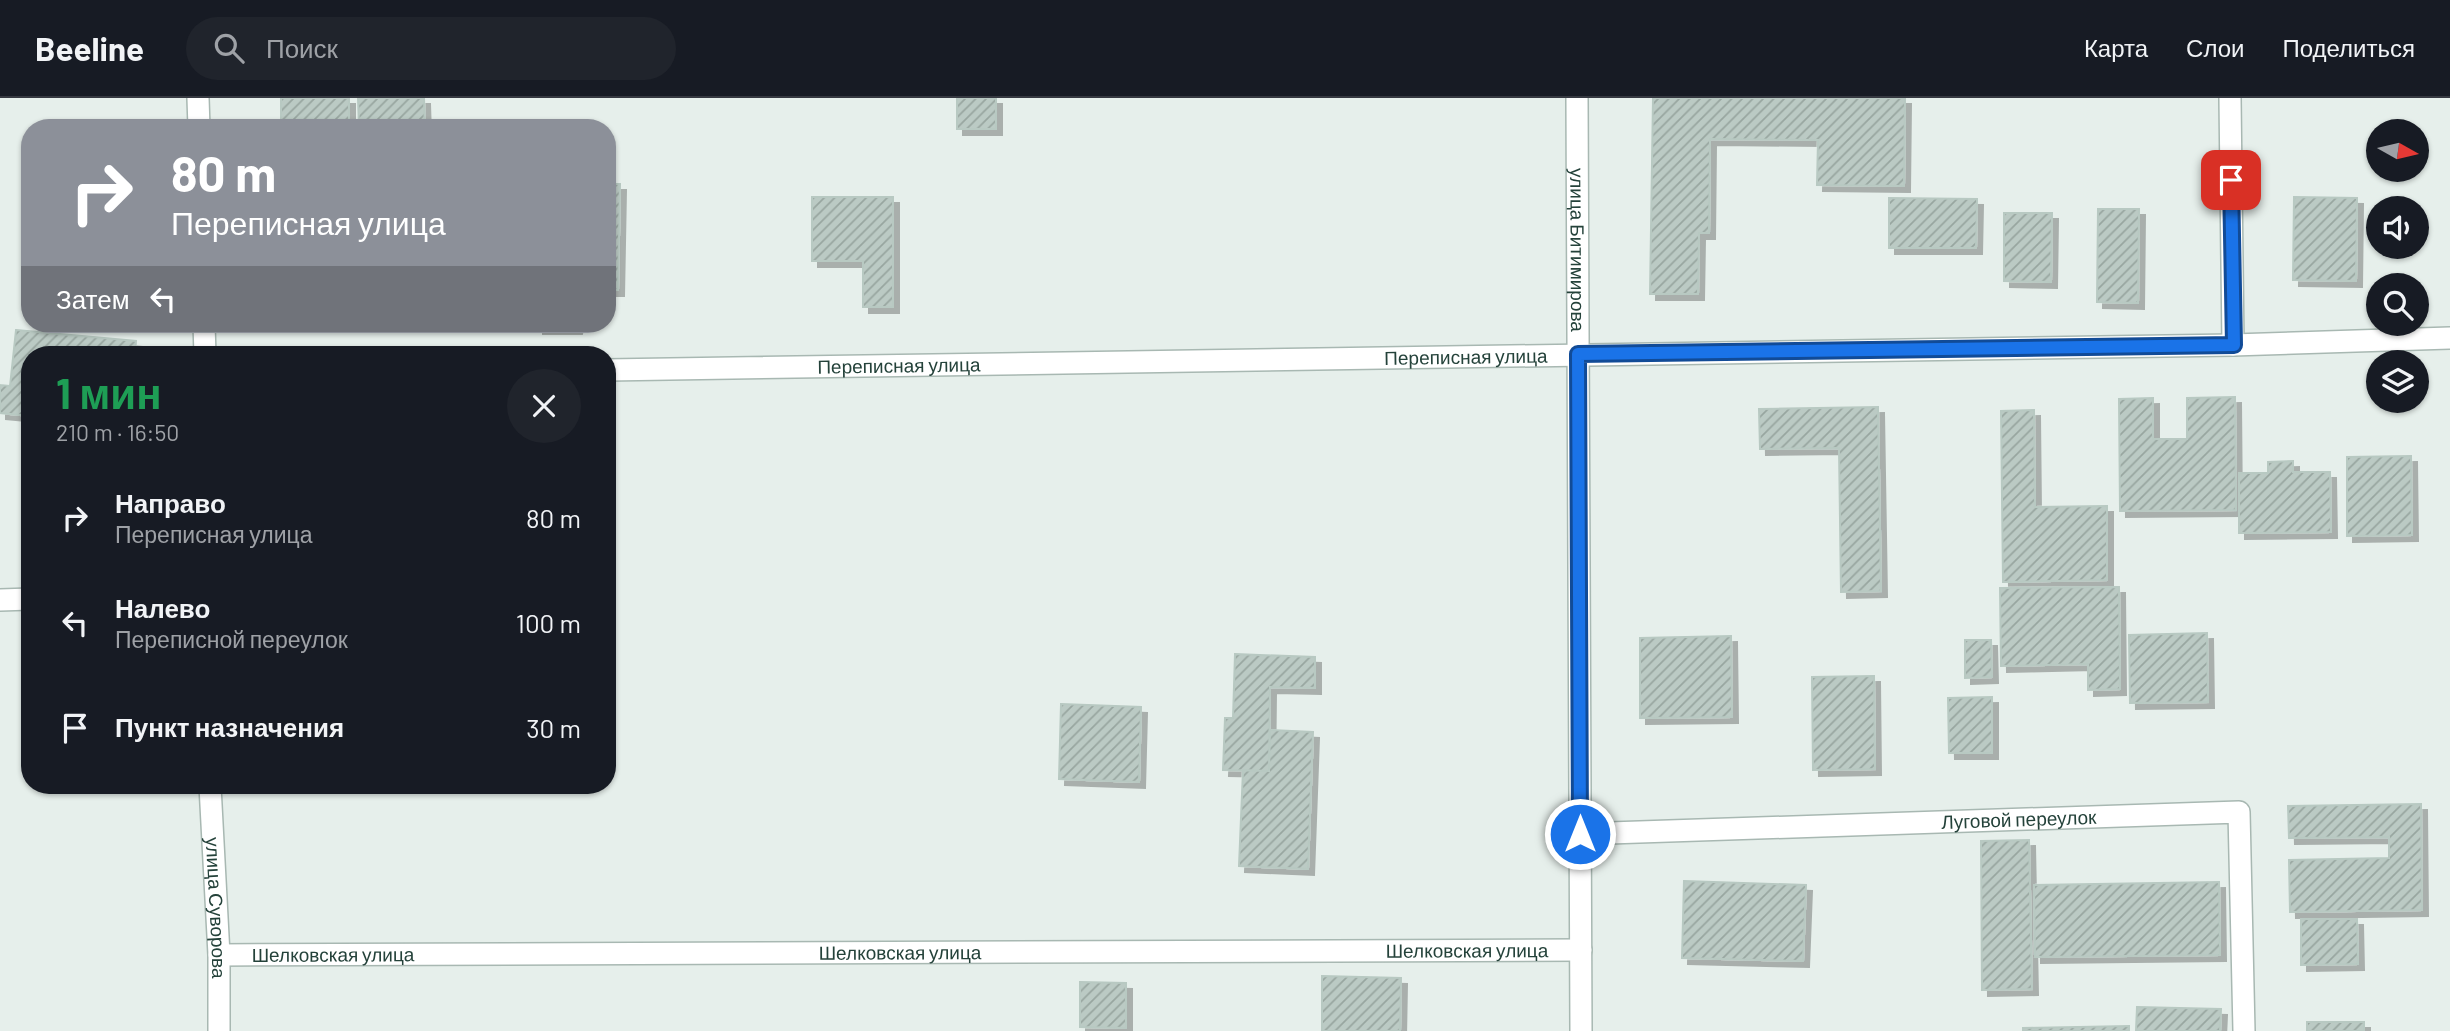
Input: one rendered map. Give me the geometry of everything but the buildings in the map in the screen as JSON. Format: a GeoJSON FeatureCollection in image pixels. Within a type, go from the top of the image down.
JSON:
{"type":"FeatureCollection","features":[{"type":"Feature","properties":{"kind":"street"},"geometry":{"type":"LineString","coordinates":[[198,98],[199,119]]}},
{"type":"Feature","properties":{"kind":"street","name":"улица Битимирова"},"geometry":{"type":"LineString","coordinates":[[1577,98],[1581,1031]]}},
{"type":"Feature","properties":{"kind":"street"},"geometry":{"type":"LineString","coordinates":[[2230,98],[2234,345]]}},
{"type":"Feature","properties":{"kind":"street","name":"Переписная улица"},"geometry":{"type":"LineString","coordinates":[[616,370],[2234,345],[2450,338]]}},
{"type":"Feature","properties":{"kind":"street"},"geometry":{"type":"LineString","coordinates":[[0,600],[21,599]]}},
{"type":"Feature","properties":{"kind":"street","name":"улица Суворова"},"geometry":{"type":"LineString","coordinates":[[210,794],[219,955],[219,1031]]}},
{"type":"Feature","properties":{"kind":"street","name":"Луговой переулок"},"geometry":{"type":"LineString","coordinates":[[1580,834],[2239,811],[2244,1031]]}},
{"type":"Feature","properties":{"kind":"street","name":"Шелковская улица"},"geometry":{"type":"LineString","coordinates":[[219,955],[1581,950]]}},
{"type":"Feature","properties":{"kind":"route"},"geometry":{"type":"LineString","coordinates":[[1580,834],[1578,354],[2234,345],[2231,180]]}}]}
